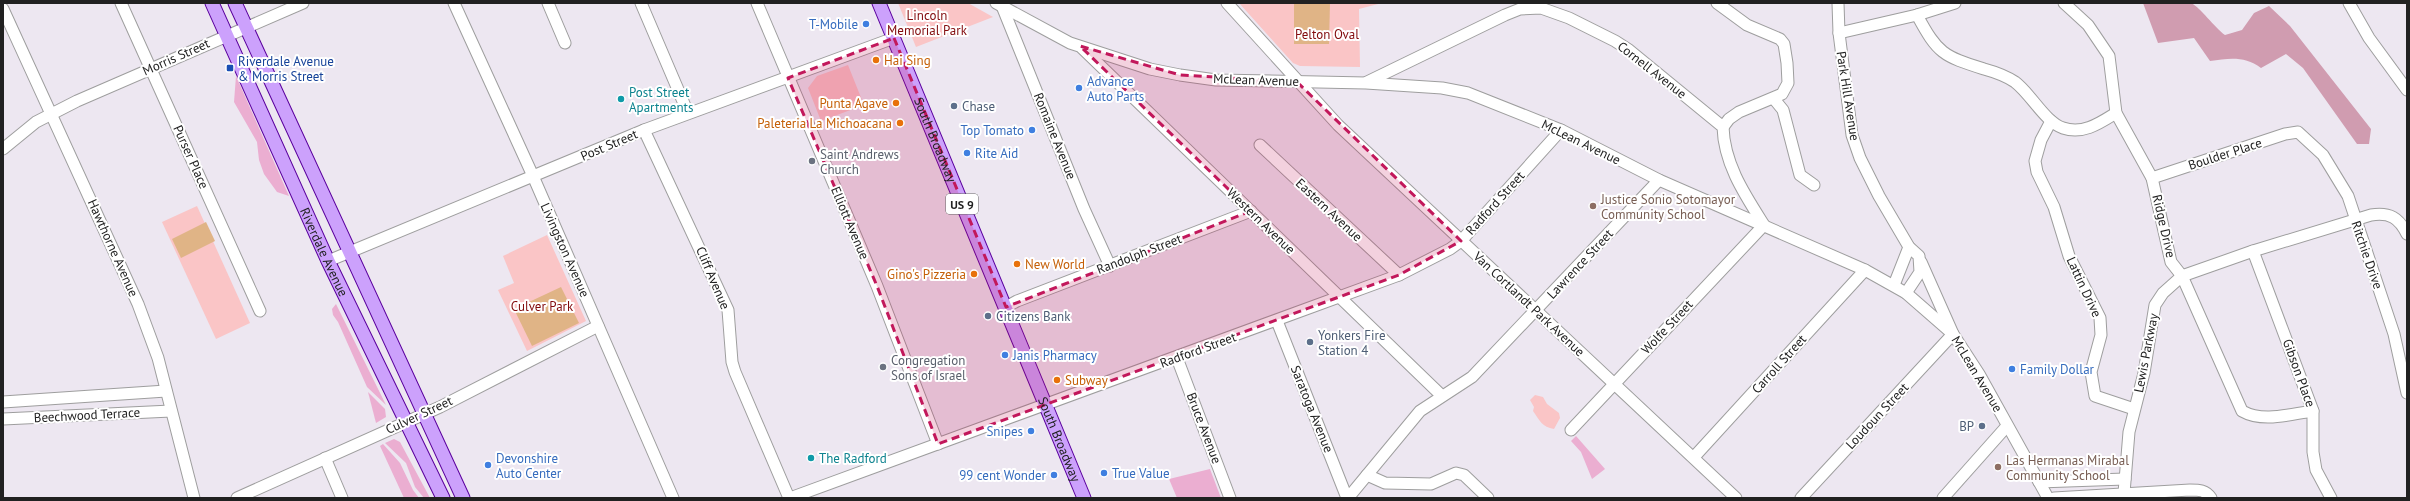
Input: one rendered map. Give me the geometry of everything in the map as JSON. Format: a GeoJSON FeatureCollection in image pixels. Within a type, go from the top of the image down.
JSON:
{"type":"FeatureCollection","features":[{"type":"Feature","properties":{"kind":"main road","name":"Riverdale Avenue"},"geometry":{"type":"LineString","coordinates":[[212,3],[328,261],[405,422],[444,498]]}},
{"type":"Feature","properties":{"kind":"main road","name":"Riverdale Avenue"},"geometry":{"type":"LineString","coordinates":[[235,3],[463,498]]}},
{"type":"Feature","properties":{"kind":"main road","name":"South Broadway"},"geometry":{"type":"LineString","coordinates":[[879,3],[1006,307],[1044,406],[1084,498]]}},
{"type":"Feature","properties":{"kind":"street","name":"Purser Place"},"geometry":{"type":"LineString","coordinates":[[121,3],[260,311]]}},
{"type":"Feature","properties":{"kind":"street","name":"Morris Street"},"geometry":{"type":"LineString","coordinates":[[3,149],[36,122],[51,114],[151,68],[303,3]]}},
{"type":"Feature","properties":{"kind":"street","name":"Livingston Avenue"},"geometry":{"type":"LineString","coordinates":[[454,3],[533,176],[673,498]]}},
{"type":"Feature","properties":{"kind":"street"},"geometry":{"type":"LineString","coordinates":[[548,3],[564,43]]}},
{"type":"Feature","properties":{"kind":"street"},"geometry":{"type":"LineString","coordinates":[[641,3],[688,113]]}},
{"type":"Feature","properties":{"kind":"street","name":"Elliott Avenue"},"geometry":{"type":"LineString","coordinates":[[757,3],[877,286],[938,444]]}},
{"type":"Feature","properties":{"kind":"street","name":"Van Cortlandt Park Avenue"},"geometry":{"type":"LineString","coordinates":[[1227,3],[1338,126],[1537,310],[1736,498]]}},
{"type":"Feature","properties":{"kind":"street"},"geometry":{"type":"LineString","coordinates":[[1717,3],[1748,25],[1780,39],[1784,44],[1788,83],[1782,94],[1774,99],[1740,112],[1729,119],[1723,127],[1724,141],[1736,181],[1764,225]]}},
{"type":"Feature","properties":{"kind":"street","name":"Park Hill Avenue"},"geometry":{"type":"LineString","coordinates":[[1838,3],[1839,33],[1852,136],[1860,158],[1876,190],[1909,247],[1918,256]]}},
{"type":"Feature","properties":{"kind":"street"},"geometry":{"type":"LineString","coordinates":[[1839,33],[1917,15],[1955,3]]}},
{"type":"Feature","properties":{"kind":"street","name":"Ridge Drive"},"geometry":{"type":"LineString","coordinates":[[2064,3],[2088,25],[2109,56],[2116,113],[2152,178],[2171,262],[2182,276],[2242,411],[2250,416],[2268,418],[2314,411]]}},
{"type":"Feature","properties":{"kind":"street"},"geometry":{"type":"LineString","coordinates":[[2349,3],[2369,38],[2407,90]]}},
{"type":"Feature","properties":{"kind":"street","name":"McLean Avenue"},"geometry":{"type":"LineString","coordinates":[[999,5],[1045,30],[1080,46],[1150,69],[1180,75],[1216,80],[1366,83],[1442,88],[1468,93],[1561,130],[1659,180],[1865,270],[1906,293],[1953,334],[2008,426],[2048,498]]}},
{"type":"Feature","properties":{"kind":"street","name":"Romaine Avenue"},"geometry":{"type":"LineString","coordinates":[[999,5],[1110,266]]}},
{"type":"Feature","properties":{"kind":"street","name":"Cornell Avenue"},"geometry":{"type":"LineString","coordinates":[[1366,83],[1504,15],[1520,9],[1539,5],[1569,18],[1629,50],[1723,127]]}},
{"type":"Feature","properties":{"kind":"street","name":"Hawthorne Avenue"},"geometry":{"type":"LineString","coordinates":[[3,9],[138,304],[158,358],[194,498]]}},
{"type":"Feature","properties":{"kind":"street"},"geometry":{"type":"LineString","coordinates":[[1917,15],[1929,37],[1951,59],[1998,73],[2014,81],[2030,95],[2051,121],[2068,129],[2090,128],[2116,113]]}},
{"type":"Feature","properties":{"kind":"street","name":"Post Street"},"geometry":{"type":"LineString","coordinates":[[328,261],[644,130],[894,38]]}},
{"type":"Feature","properties":{"kind":"street","name":"Western Avenue"},"geometry":{"type":"LineString","coordinates":[[1080,46],[1442,396]]}},
{"type":"Feature","properties":{"kind":"street"},"geometry":{"type":"LineString","coordinates":[[1774,99],[1783,110],[1800,175],[1814,185]]}},
{"type":"Feature","properties":{"kind":"street","name":"Lattin Drive"},"geometry":{"type":"LineString","coordinates":[[2051,121],[2041,140],[2035,161],[2037,172],[2054,207],[2068,256],[2100,318],[2101,335],[2091,372],[2091,383],[2095,396],[2134,409]]}},
{"type":"Feature","properties":{"kind":"street","name":"Cliff Avenue"},"geometry":{"type":"LineString","coordinates":[[644,130],[728,310],[732,362],[735,372],[790,498]]}},
{"type":"Feature","properties":{"kind":"street","name":"Radford Street"},"geometry":{"type":"LineString","coordinates":[[790,498],[1177,358],[1399,275],[1450,249],[1461,241],[1561,130]]}},
{"type":"Feature","properties":{"kind":"street","name":"Boulder Place"},"geometry":{"type":"LineString","coordinates":[[2152,178],[2285,134],[2298,132]]}},
{"type":"Feature","properties":{"kind":"street","name":"Ritchie Drive"},"geometry":{"type":"LineString","coordinates":[[2298,132],[2323,155],[2348,196],[2394,334],[2407,393]]}},
{"type":"Feature","properties":{"kind":"street","name":"Eastern Avenue"},"geometry":{"type":"LineString","coordinates":[[1260,145],[1399,275]]}},
{"type":"Feature","properties":{"kind":"street","name":"Lawrence Street"},"geometry":{"type":"LineString","coordinates":[[1348,498],[1420,411],[1472,376],[1537,310],[1659,180]]}},
{"type":"Feature","properties":{"kind":"street","name":"Randolph Street"},"geometry":{"type":"LineString","coordinates":[[1006,307],[1250,211]]}},
{"type":"Feature","properties":{"kind":"street","name":"Lewis Parkway"},"geometry":{"type":"LineString","coordinates":[[2124,493],[2129,432],[2144,373],[2155,305],[2164,293],[2182,276],[2253,251],[2375,214],[2391,216],[2398,219],[2407,234]]}},
{"type":"Feature","properties":{"kind":"street","name":"Wolfe Street"},"geometry":{"type":"LineString","coordinates":[[1571,430],[1764,225]]}},
{"type":"Feature","properties":{"kind":"street"},"geometry":{"type":"LineString","coordinates":[[1894,285],[1909,247]]}},
{"type":"Feature","properties":{"kind":"street","name":"Gibson Place"},"geometry":{"type":"LineString","coordinates":[[2253,251],[2314,411],[2313,452],[2316,470],[2331,498]]}},
{"type":"Feature","properties":{"kind":"street"},"geometry":{"type":"LineString","coordinates":[[1906,293],[1920,272],[1918,256]]}},
{"type":"Feature","properties":{"kind":"street"},"geometry":{"type":"LineString","coordinates":[[1918,256],[1953,334]]}},
{"type":"Feature","properties":{"kind":"street","name":"Carroll Street"},"geometry":{"type":"LineString","coordinates":[[1694,457],[1865,270]]}},
{"type":"Feature","properties":{"kind":"street","name":"Saratoga Avenue"},"geometry":{"type":"LineString","coordinates":[[1277,321],[1348,498]]}},
{"type":"Feature","properties":{"kind":"street","name":"Culver Street"},"geometry":{"type":"LineString","coordinates":[[238,498],[424,414],[598,326]]}},
{"type":"Feature","properties":{"kind":"street","name":"Loudoun Street"},"geometry":{"type":"LineString","coordinates":[[1801,498],[1953,334]]}},
{"type":"Feature","properties":{"kind":"street","name":"Bruce Avenue"},"geometry":{"type":"LineString","coordinates":[[1177,358],[1230,498]]}},
{"type":"Feature","properties":{"kind":"street","name":"Beechwood Terrace"},"geometry":{"type":"LineString","coordinates":[[3,402],[166,391]]}},
{"type":"Feature","properties":{"kind":"street","name":"Beechwood Terrace"},"geometry":{"type":"LineString","coordinates":[[3,419],[171,411]]}},
{"type":"Feature","properties":{"kind":"street"},"geometry":{"type":"LineString","coordinates":[[1943,498],[2008,426]]}},
{"type":"Feature","properties":{"kind":"street"},"geometry":{"type":"LineString","coordinates":[[325,458],[342,498]]}},
{"type":"Feature","properties":{"kind":"street"},"geometry":{"type":"LineString","coordinates":[[1367,475],[1385,483],[1431,484],[1456,473],[1464,474],[1488,498]]}},
{"type":"Feature","properties":{"kind":"street"},"geometry":{"type":"LineString","coordinates":[[2039,482],[2125,478]]}},
{"type":"Feature","properties":{"kind":"street"},"geometry":{"type":"LineString","coordinates":[[2054,498],[2124,493],[2202,491],[2208,493],[2211,498]]}},
{"type":"Feature","properties":{"kind":"highlighted area"},"geometry":{"type":"Polygon","coordinates":[[[894,38],[1006,307],[1251,211],[1080,46],[1180,75],[1297,82],[1461,241],[1399,275],[938,444],[877,286],[788,78],[894,38]]]}},
{"type":"Feature","properties":{"kind":"shaded area"},"geometry":{"type":"Polygon","coordinates":[[[2143,3],[2191,3],[2195,5],[2225,35],[2242,30],[2254,13],[2269,6],[2290,26],[2371,129],[2369,144],[2357,144],[2303,68],[2286,54],[2261,68],[2249,61],[2237,59],[2210,61],[2194,38],[2158,43],[2143,3]]]}},
{"type":"Feature","properties":{"kind":"shaded area"},"geometry":{"type":"Polygon","coordinates":[[[236,76],[289,196],[277,192],[264,174],[259,160],[257,142],[234,102],[236,76]]]}},
{"type":"Feature","properties":{"kind":"shaded area"},"geometry":{"type":"Polygon","coordinates":[[[336,304],[386,405],[367,387],[338,322],[333,315],[332,309],[336,304]]]}},
{"type":"Feature","properties":{"kind":"shaded area"},"geometry":{"type":"Polygon","coordinates":[[[368,392],[385,409],[386,417],[376,423],[368,392]]]}},
{"type":"Feature","properties":{"kind":"shaded area"},"geometry":{"type":"Polygon","coordinates":[[[1576,436],[1605,469],[1592,479],[1581,452],[1571,441],[1576,436]]]}},
{"type":"Feature","properties":{"kind":"shaded area"},"geometry":{"type":"Polygon","coordinates":[[[394,439],[400,442],[430,498],[424,498],[415,487],[406,463],[385,443],[394,439]]]}},
{"type":"Feature","properties":{"kind":"shaded area"},"geometry":{"type":"Polygon","coordinates":[[[383,444],[400,463],[413,490],[419,498],[404,498],[380,446],[383,444]]]}},
{"type":"Feature","properties":{"kind":"shaded area"},"geometry":{"type":"Polygon","coordinates":[[[1210,469],[1221,498],[1177,498],[1169,479],[1210,469]]]}},
{"type":"Feature","properties":{"kind":"green space","name":"Lincoln Memorial Park"},"geometry":{"type":"Polygon","coordinates":[[[898,3],[968,3],[993,17],[916,47],[898,3]]]}},
{"type":"Feature","properties":{"kind":"green space","name":"Pelton Oval"},"geometry":{"type":"Polygon","coordinates":[[[1239,3],[1382,3],[1359,9],[1360,67],[1300,66],[1293,63],[1239,3]]]}},
{"type":"Feature","properties":{"kind":"green space"},"geometry":{"type":"Polygon","coordinates":[[[1294,3],[1330,3],[1329,44],[1294,44],[1294,3]]]}},
{"type":"Feature","properties":{"kind":"green space"},"geometry":{"type":"Polygon","coordinates":[[[848,65],[864,105],[821,121],[808,88],[817,76],[848,65]]]}},
{"type":"Feature","properties":{"kind":"green space"},"geometry":{"type":"Polygon","coordinates":[[[197,206],[250,323],[216,339],[162,222],[197,206]]]}},
{"type":"Feature","properties":{"kind":"green space"},"geometry":{"type":"Polygon","coordinates":[[[206,222],[215,241],[181,258],[172,239],[206,222]]]}},
{"type":"Feature","properties":{"kind":"green space","name":"Culver Park"},"geometry":{"type":"Polygon","coordinates":[[[547,235],[586,321],[527,351],[498,290],[514,283],[503,256],[547,235]]]}},
{"type":"Feature","properties":{"kind":"green space"},"geometry":{"type":"Polygon","coordinates":[[[561,287],[579,323],[532,346],[514,309],[561,287]]]}},
{"type":"Feature","properties":{"kind":"green space"},"geometry":{"type":"Polygon","coordinates":[[[1535,395],[1543,397],[1547,404],[1559,413],[1560,418],[1554,429],[1544,425],[1533,411],[1534,407],[1530,400],[1535,395]]]}},
{"type":"Feature","properties":{"kind":"place","name":"T-Mobile"},"geometry":{"type":"Point","coordinates":[866,24]}},
{"type":"Feature","properties":{"kind":"place","name":"Hai Sing"},"geometry":{"type":"Point","coordinates":[876,60]}},
{"type":"Feature","properties":{"kind":"place","name":"Riverdale Avenue & Morris Street"},"geometry":{"type":"Point","coordinates":[230,68]}},
{"type":"Feature","properties":{"kind":"place","name":"Advance Auto Parts"},"geometry":{"type":"Point","coordinates":[1079,88]}},
{"type":"Feature","properties":{"kind":"place","name":"Post Street Apartments"},"geometry":{"type":"Point","coordinates":[621,99]}},
{"type":"Feature","properties":{"kind":"place","name":"Punta Agave"},"geometry":{"type":"Point","coordinates":[896,103]}},
{"type":"Feature","properties":{"kind":"place","name":"Chase"},"geometry":{"type":"Point","coordinates":[954,106]}},
{"type":"Feature","properties":{"kind":"place","name":"Paleteria La Michoacana"},"geometry":{"type":"Point","coordinates":[900,123]}},
{"type":"Feature","properties":{"kind":"place","name":"Top Tomato"},"geometry":{"type":"Point","coordinates":[1032,130]}},
{"type":"Feature","properties":{"kind":"place","name":"Rite Aid"},"geometry":{"type":"Point","coordinates":[967,153]}},
{"type":"Feature","properties":{"kind":"place","name":"Saint Andrews Church"},"geometry":{"type":"Point","coordinates":[812,161]}},
{"type":"Feature","properties":{"kind":"place","name":"Justice Sonio Sotomayor Community School"},"geometry":{"type":"Point","coordinates":[1593,206]}},
{"type":"Feature","properties":{"kind":"place","name":"New World"},"geometry":{"type":"Point","coordinates":[1017,264]}},
{"type":"Feature","properties":{"kind":"place","name":"Gino's Pizzeria"},"geometry":{"type":"Point","coordinates":[974,274]}},
{"type":"Feature","properties":{"kind":"place","name":"Citizens Bank"},"geometry":{"type":"Point","coordinates":[988,316]}},
{"type":"Feature","properties":{"kind":"place","name":"Yonkers Fire Station 4"},"geometry":{"type":"Point","coordinates":[1310,342]}},
{"type":"Feature","properties":{"kind":"place","name":"Janis Pharmacy"},"geometry":{"type":"Point","coordinates":[1005,355]}},
{"type":"Feature","properties":{"kind":"place","name":"Congregation Sons of Israel"},"geometry":{"type":"Point","coordinates":[883,367]}},
{"type":"Feature","properties":{"kind":"place","name":"Family Dollar"},"geometry":{"type":"Point","coordinates":[2012,369]}},
{"type":"Feature","properties":{"kind":"place","name":"Subway"},"geometry":{"type":"Point","coordinates":[1057,380]}},
{"type":"Feature","properties":{"kind":"place","name":"BP"},"geometry":{"type":"Point","coordinates":[1982,426]}},
{"type":"Feature","properties":{"kind":"place","name":"Snipes"},"geometry":{"type":"Point","coordinates":[1031,431]}},
{"type":"Feature","properties":{"kind":"place","name":"The Radford"},"geometry":{"type":"Point","coordinates":[811,458]}},
{"type":"Feature","properties":{"kind":"place","name":"Devonshire Auto Center"},"geometry":{"type":"Point","coordinates":[488,465]}},
{"type":"Feature","properties":{"kind":"place","name":"Las Hermanas Mirabal Community School"},"geometry":{"type":"Point","coordinates":[1998,467]}},
{"type":"Feature","properties":{"kind":"place","name":"True Value"},"geometry":{"type":"Point","coordinates":[1104,473]}},
{"type":"Feature","properties":{"kind":"place","name":"99 cent Wonder"},"geometry":{"type":"Point","coordinates":[1054,475]}}]}
